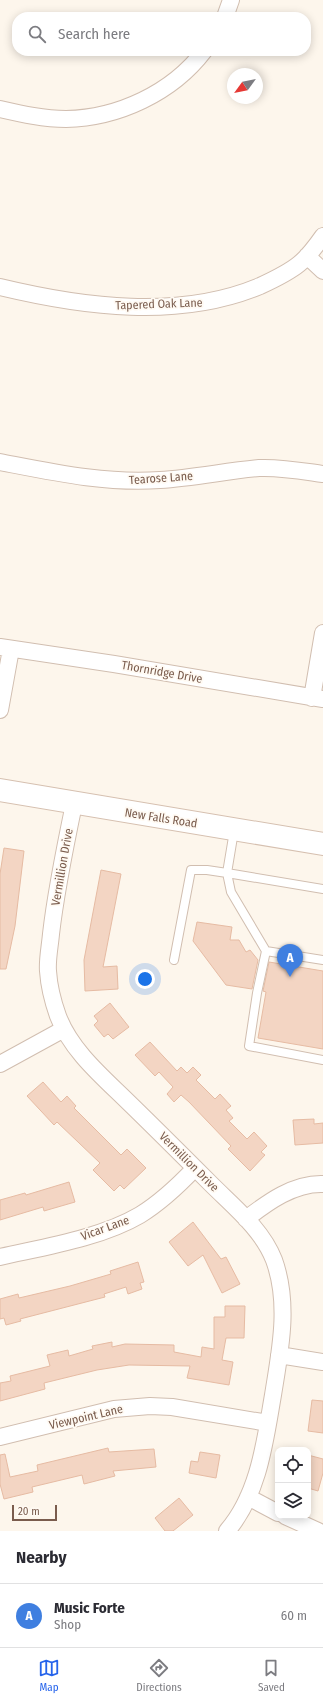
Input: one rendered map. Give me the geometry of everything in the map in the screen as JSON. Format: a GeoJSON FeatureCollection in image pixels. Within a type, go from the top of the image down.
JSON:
{"type":"FeatureCollection","features":[{"type":"Feature","properties":{"kind":"main road","name":"New Falls Road"},"geometry":{"type":"LineString","coordinates":[[0,790],[74,804],[323,844]]}},
{"type":"Feature","properties":{"kind":"street"},"geometry":{"type":"LineString","coordinates":[[227,12],[231,0]]}},
{"type":"Feature","properties":{"kind":"street"},"geometry":{"type":"LineString","coordinates":[[0,110],[40,117],[65,119],[86,118],[110,113],[133,104],[168,85],[184,72],[199,56]]}},
{"type":"Feature","properties":{"kind":"street","name":"Tapered Oak Lane"},"geometry":{"type":"LineString","coordinates":[[0,287],[82,303],[120,306],[192,304],[212,301],[242,293],[273,280],[299,264],[323,236]]}},
{"type":"Feature","properties":{"kind":"street"},"geometry":{"type":"LineString","coordinates":[[307,256],[323,271]]}},
{"type":"Feature","properties":{"kind":"street","name":"Tearose Lane"},"geometry":{"type":"LineString","coordinates":[[0,462],[60,474],[127,481],[160,480],[260,468],[282,468],[323,474]]}},
{"type":"Feature","properties":{"kind":"street"},"geometry":{"type":"LineString","coordinates":[[318,698],[323,633]]}},
{"type":"Feature","properties":{"kind":"street"},"geometry":{"type":"LineString","coordinates":[[0,710],[5,648]]}},
{"type":"Feature","properties":{"kind":"street","name":"Thornridge Drive"},"geometry":{"type":"LineString","coordinates":[[5,648],[114,664],[318,698]]}},
{"type":"Feature","properties":{"kind":"street","name":"Vermillion Drive"},"geometry":{"type":"LineString","coordinates":[[74,804],[53,917],[47,969],[50,990],[64,1029],[82,1054],[115,1089],[246,1219],[274,1259],[280,1284],[283,1309],[282,1336],[268,1423],[258,1470],[241,1512],[227,1531]]}},
{"type":"Feature","properties":{"kind":"street"},"geometry":{"type":"LineString","coordinates":[[0,1064],[64,1029]]}},
{"type":"Feature","properties":{"kind":"street","name":"Vicar Lane"},"geometry":{"type":"LineString","coordinates":[[0,1257],[72,1240],[107,1229],[139,1215],[171,1192],[195,1168]]}},
{"type":"Feature","properties":{"kind":"street"},"geometry":{"type":"LineString","coordinates":[[246,1219],[285,1193],[303,1187],[323,1184]]}},
{"type":"Feature","properties":{"kind":"street"},"geometry":{"type":"LineString","coordinates":[[279,1355],[323,1362]]}},
{"type":"Feature","properties":{"kind":"street","name":"Viewpoint Lane"},"geometry":{"type":"LineString","coordinates":[[0,1437],[114,1410],[150,1406],[172,1407],[268,1423]]}},
{"type":"Feature","properties":{"kind":"street"},"geometry":{"type":"LineString","coordinates":[[248,1497],[275,1511]]}},
{"type":"Feature","properties":{"kind":"street"},"geometry":{"type":"LineString","coordinates":[[292,1519],[318,1531]]}},
{"type":"Feature","properties":{"kind":"lane"},"geometry":{"type":"LineString","coordinates":[[234,830],[227,873],[231,892],[266,951],[257,993],[249,1046],[323,1060]]}},
{"type":"Feature","properties":{"kind":"lane"},"geometry":{"type":"LineString","coordinates":[[174,960],[191,870],[207,870],[323,889]]}},
{"type":"Feature","properties":{"kind":"lane"},"geometry":{"type":"LineString","coordinates":[[266,951],[323,960]]}},
{"type":"Feature","properties":{"kind":"building"},"geometry":{"type":"Polygon","coordinates":[[[4,848],[24,851],[15,926],[6,969],[0,969],[0,874],[4,848]]]}},
{"type":"Feature","properties":{"kind":"building"},"geometry":{"type":"Polygon","coordinates":[[[101,870],[121,874],[103,967],[117,966],[118,989],[85,991],[84,960],[101,870]]]}},
{"type":"Feature","properties":{"kind":"building"},"geometry":{"type":"Polygon","coordinates":[[[197,922],[232,927],[230,940],[239,940],[246,952],[250,950],[258,960],[252,989],[226,985],[193,941],[197,922]]]}},
{"type":"Feature","properties":{"kind":"building"},"geometry":{"type":"Polygon","coordinates":[[[269,962],[323,971],[323,1049],[258,1038],[266,992],[263,991],[269,962]]]}},
{"type":"Feature","properties":{"kind":"building"},"geometry":{"type":"Polygon","coordinates":[[[110,1003],[129,1027],[113,1039],[108,1034],[104,1037],[94,1025],[98,1021],[94,1016],[110,1003]]]}},
{"type":"Feature","properties":{"kind":"building"},"geometry":{"type":"Polygon","coordinates":[[[150,1042],[177,1071],[181,1067],[187,1073],[193,1067],[201,1075],[196,1080],[215,1099],[220,1094],[231,1106],[226,1110],[233,1118],[229,1121],[247,1139],[254,1132],[267,1146],[261,1152],[265,1155],[250,1171],[228,1149],[231,1146],[189,1102],[181,1095],[174,1102],[167,1094],[173,1087],[159,1072],[155,1076],[135,1055],[150,1042]]]}},
{"type":"Feature","properties":{"kind":"building"},"geometry":{"type":"Polygon","coordinates":[[[43,1082],[61,1102],[67,1096],[76,1106],[74,1108],[121,1155],[127,1149],[146,1168],[124,1189],[120,1185],[114,1191],[93,1170],[100,1163],[57,1122],[54,1125],[27,1096],[43,1082]]]}},
{"type":"Feature","properties":{"kind":"building"},"geometry":{"type":"Polygon","coordinates":[[[314,1119],[314,1124],[323,1123],[323,1143],[295,1145],[293,1120],[314,1119]]]}},
{"type":"Feature","properties":{"kind":"building"},"geometry":{"type":"Polygon","coordinates":[[[69,1182],[75,1202],[44,1211],[43,1207],[0,1220],[0,1200],[25,1193],[26,1195],[69,1182]]]}},
{"type":"Feature","properties":{"kind":"building"},"geometry":{"type":"Polygon","coordinates":[[[193,1222],[221,1259],[226,1257],[240,1284],[222,1293],[203,1255],[188,1266],[169,1242],[193,1222]]]}},
{"type":"Feature","properties":{"kind":"building"},"geometry":{"type":"Polygon","coordinates":[[[138,1262],[144,1282],[140,1283],[142,1289],[128,1294],[126,1287],[104,1294],[105,1297],[20,1319],[21,1321],[6,1325],[4,1318],[0,1319],[0,1299],[18,1294],[19,1298],[70,1286],[111,1274],[110,1271],[138,1262]]]}},
{"type":"Feature","properties":{"kind":"building"},"geometry":{"type":"Polygon","coordinates":[[[225,1306],[245,1306],[244,1338],[226,1338],[222,1360],[233,1362],[229,1385],[187,1378],[190,1366],[129,1365],[97,1370],[44,1383],[45,1389],[0,1401],[0,1383],[11,1381],[10,1376],[50,1366],[47,1355],[68,1350],[69,1356],[93,1349],[92,1346],[112,1342],[112,1347],[125,1344],[174,1345],[174,1352],[201,1357],[202,1347],[214,1349],[214,1317],[225,1317],[225,1306]]]}},
{"type":"Feature","properties":{"kind":"building"},"geometry":{"type":"Polygon","coordinates":[[[312,1400],[323,1401],[323,1433],[308,1431],[312,1400]]]}},
{"type":"Feature","properties":{"kind":"building"},"geometry":{"type":"Polygon","coordinates":[[[108,1448],[109,1452],[154,1449],[156,1467],[113,1471],[115,1476],[84,1484],[82,1475],[32,1487],[33,1492],[4,1499],[0,1484],[0,1455],[5,1454],[10,1477],[38,1471],[37,1465],[108,1448]]]}},
{"type":"Feature","properties":{"kind":"building"},"geometry":{"type":"Polygon","coordinates":[[[200,1452],[220,1455],[216,1478],[189,1473],[191,1461],[198,1462],[200,1452]]]}},
{"type":"Feature","properties":{"kind":"building"},"geometry":{"type":"Polygon","coordinates":[[[311,1456],[323,1459],[323,1473],[318,1491],[311,1489],[311,1456]]]}},
{"type":"Feature","properties":{"kind":"building"},"geometry":{"type":"Polygon","coordinates":[[[179,1498],[193,1515],[173,1531],[165,1531],[155,1518],[179,1498]]]}},
{"type":"Feature","properties":{"kind":"place","name":"Music Forte"},"geometry":{"type":"Point","coordinates":[290,977]}}]}
